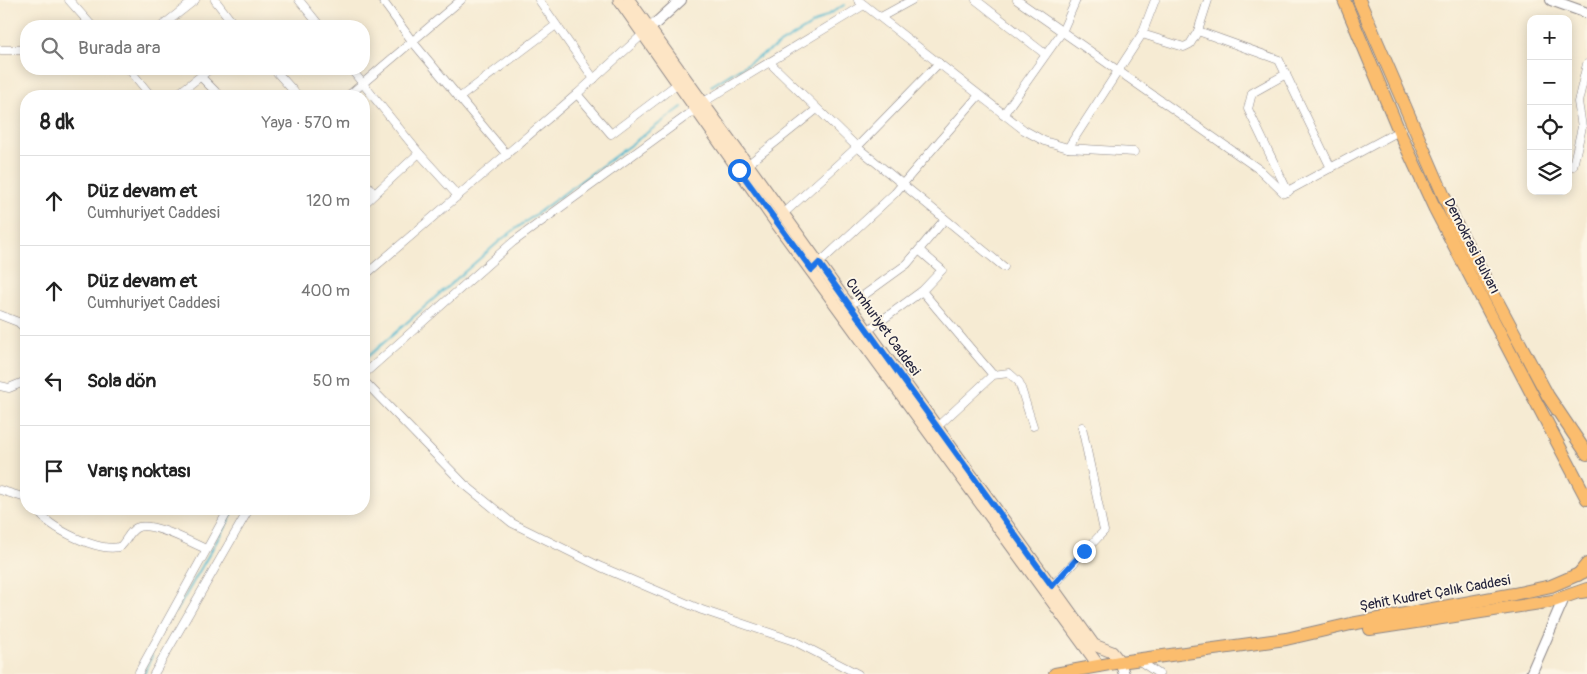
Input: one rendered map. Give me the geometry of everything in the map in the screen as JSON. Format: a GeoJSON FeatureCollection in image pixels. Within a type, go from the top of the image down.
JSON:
{"type":"FeatureCollection","features":[{"type":"Feature","properties":{"kind":"main road","name":"Cumhuriyet Caddesi"},"geometry":{"type":"LineString","coordinates":[[619,0],[699,106],[815,266],[1102,670]]}},
{"type":"Feature","properties":{"kind":"main road","name":"Cumhuriyet Caddesi"},"geometry":{"type":"LineString","coordinates":[[629,0],[645,33],[677,84],[699,106],[746,166],[815,266],[849,306],[1094,645],[1112,652],[1122,668]]}},
{"type":"Feature","properties":{"kind":"main road","name":"Demokrasi Bulvarı"},"geometry":{"type":"LineString","coordinates":[[1344,0],[1399,131],[1468,274],[1587,499]]}},
{"type":"Feature","properties":{"kind":"main road","name":"Demokrasi Bulvarı"},"geometry":{"type":"LineString","coordinates":[[1359,0],[1456,224],[1548,396],[1587,454]]}},
{"type":"Feature","properties":{"kind":"main road"},"geometry":{"type":"LineString","coordinates":[[1583,572],[1587,564]]}},
{"type":"Feature","properties":{"kind":"main road","name":"Şehit Kudret Çalık Caddesi"},"geometry":{"type":"LineString","coordinates":[[1055,674],[1122,668],[1138,660],[1286,639],[1342,626],[1540,589],[1583,572]]}},
{"type":"Feature","properties":{"kind":"main road","name":"Şehit Kudret Çalık Caddesi"},"geometry":{"type":"LineString","coordinates":[[1286,639],[1305,639],[1564,598],[1585,590]]}},
{"type":"Feature","properties":{"kind":"street"},"geometry":{"type":"LineString","coordinates":[[68,0],[86,20]]}},
{"type":"Feature","properties":{"kind":"street"},"geometry":{"type":"LineString","coordinates":[[168,20],[181,8],[195,0]]}},
{"type":"Feature","properties":{"kind":"street"},"geometry":{"type":"LineString","coordinates":[[215,0],[230,20]]}},
{"type":"Feature","properties":{"kind":"street"},"geometry":{"type":"LineString","coordinates":[[299,0],[315,20]]}},
{"type":"Feature","properties":{"kind":"street"},"geometry":{"type":"LineString","coordinates":[[382,0],[412,41],[506,154]]}},
{"type":"Feature","properties":{"kind":"street"},"geometry":{"type":"LineString","coordinates":[[356,90],[461,0]]}},
{"type":"Feature","properties":{"kind":"street"},"geometry":{"type":"LineString","coordinates":[[539,0],[594,79]]}},
{"type":"Feature","properties":{"kind":"street"},"geometry":{"type":"LineString","coordinates":[[370,271],[577,94],[681,0]]}},
{"type":"Feature","properties":{"kind":"street"},"geometry":{"type":"LineString","coordinates":[[880,17],[912,0]]}},
{"type":"Feature","properties":{"kind":"street"},"geometry":{"type":"LineString","coordinates":[[976,0],[1045,54]]}},
{"type":"Feature","properties":{"kind":"street"},"geometry":{"type":"LineString","coordinates":[[1017,0],[1260,170],[1284,193],[1399,131]]}},
{"type":"Feature","properties":{"kind":"street"},"geometry":{"type":"LineString","coordinates":[[1003,115],[1062,32],[1076,0]]}},
{"type":"Feature","properties":{"kind":"street"},"geometry":{"type":"LineString","coordinates":[[1068,148],[1142,34],[1155,0]]}},
{"type":"Feature","properties":{"kind":"street"},"geometry":{"type":"LineString","coordinates":[[1142,34],[1184,46],[1193,42],[1208,0]]}},
{"type":"Feature","properties":{"kind":"street"},"geometry":{"type":"LineString","coordinates":[[1551,0],[1587,13]]}},
{"type":"Feature","properties":{"kind":"street"},"geometry":{"type":"LineString","coordinates":[[370,369],[513,242],[699,106],[861,3],[1003,115],[1033,136],[1068,148],[1134,152]]}},
{"type":"Feature","properties":{"kind":"street"},"geometry":{"type":"LineString","coordinates":[[459,98],[556,25]]}},
{"type":"Feature","properties":{"kind":"street"},"geometry":{"type":"LineString","coordinates":[[1198,31],[1279,60],[1331,168]]}},
{"type":"Feature","properties":{"kind":"street"},"geometry":{"type":"LineString","coordinates":[[0,50],[20,50]]}},
{"type":"Feature","properties":{"kind":"street"},"geometry":{"type":"LineString","coordinates":[[769,62],[857,147],[1004,267]]}},
{"type":"Feature","properties":{"kind":"street"},"geometry":{"type":"LineString","coordinates":[[782,216],[857,147],[939,63]]}},
{"type":"Feature","properties":{"kind":"street"},"geometry":{"type":"LineString","coordinates":[[1573,166],[1582,127],[1578,102],[1587,64]]}},
{"type":"Feature","properties":{"kind":"street"},"geometry":{"type":"LineString","coordinates":[[1286,74],[1252,93],[1248,109],[1288,192]]}},
{"type":"Feature","properties":{"kind":"street"},"geometry":{"type":"LineString","coordinates":[[134,75],[146,90]]}},
{"type":"Feature","properties":{"kind":"street"},"geometry":{"type":"LineString","coordinates":[[183,90],[203,75]]}},
{"type":"Feature","properties":{"kind":"street"},"geometry":{"type":"LineString","coordinates":[[279,75],[293,90]]}},
{"type":"Feature","properties":{"kind":"street"},"geometry":{"type":"LineString","coordinates":[[356,75],[368,90]]}},
{"type":"Feature","properties":{"kind":"street"},"geometry":{"type":"LineString","coordinates":[[201,77],[214,90]]}},
{"type":"Feature","properties":{"kind":"street"},"geometry":{"type":"LineString","coordinates":[[577,94],[611,134],[677,84]]}},
{"type":"Feature","properties":{"kind":"street"},"geometry":{"type":"LineString","coordinates":[[370,92],[458,196]]}},
{"type":"Feature","properties":{"kind":"street"},"geometry":{"type":"LineString","coordinates":[[815,266],[903,184],[979,96]]}},
{"type":"Feature","properties":{"kind":"street"},"geometry":{"type":"LineString","coordinates":[[746,166],[817,109]]}},
{"type":"Feature","properties":{"kind":"street"},"geometry":{"type":"LineString","coordinates":[[370,198],[419,152]]}},
{"type":"Feature","properties":{"kind":"street"},"geometry":{"type":"LineString","coordinates":[[370,189],[374,194]]}},
{"type":"Feature","properties":{"kind":"street"},"geometry":{"type":"LineString","coordinates":[[849,306],[907,264],[945,219]]}},
{"type":"Feature","properties":{"kind":"street"},"geometry":{"type":"LineString","coordinates":[[867,331],[922,291],[942,270],[919,250]]}},
{"type":"Feature","properties":{"kind":"street"},"geometry":{"type":"LineString","coordinates":[[922,291],[993,375]]}},
{"type":"Feature","properties":{"kind":"street"},"geometry":{"type":"LineString","coordinates":[[0,316],[20,324]]}},
{"type":"Feature","properties":{"kind":"street"},"geometry":{"type":"LineString","coordinates":[[937,427],[993,375],[1009,373],[1019,382],[1033,426]]}},
{"type":"Feature","properties":{"kind":"street"},"geometry":{"type":"LineString","coordinates":[[0,386],[9,388],[20,383]]}},
{"type":"Feature","properties":{"kind":"street"},"geometry":{"type":"LineString","coordinates":[[370,387],[464,484],[512,523],[610,571],[702,610],[794,641],[858,674]]}},
{"type":"Feature","properties":{"kind":"street"},"geometry":{"type":"LineString","coordinates":[[1052,586],[1104,531],[1082,426]]}},
{"type":"Feature","properties":{"kind":"street"},"geometry":{"type":"LineString","coordinates":[[0,490],[20,496]]}},
{"type":"Feature","properties":{"kind":"street"},"geometry":{"type":"LineString","coordinates":[[41,515],[44,519],[63,530],[109,548],[121,546],[133,530],[145,526],[172,534],[206,549]]}},
{"type":"Feature","properties":{"kind":"street"},"geometry":{"type":"LineString","coordinates":[[139,672],[226,515]]}},
{"type":"Feature","properties":{"kind":"street"},"geometry":{"type":"LineString","coordinates":[[154,674],[246,515]]}},
{"type":"Feature","properties":{"kind":"street"},"geometry":{"type":"LineString","coordinates":[[1531,674],[1564,598]]}},
{"type":"Feature","properties":{"kind":"street"},"geometry":{"type":"LineString","coordinates":[[1138,660],[1159,674]]}},
{"type":"Feature","properties":{"kind":"waterway"},"geometry":{"type":"LineString","coordinates":[[711,86],[844,5]]}},
{"type":"Feature","properties":{"kind":"waterway"},"geometry":{"type":"LineString","coordinates":[[370,355],[502,239],[682,107]]}},
{"type":"Feature","properties":{"kind":"waterway"},"geometry":{"type":"LineString","coordinates":[[176,612],[232,515]]}},
{"type":"Feature","properties":{"kind":"waterway"},"geometry":{"type":"LineString","coordinates":[[144,674],[152,656]]}},
{"type":"Feature","properties":{"kind":"route"},"geometry":{"type":"LineString","coordinates":[[739,170],[812,270],[819,263],[1052,586],[1084,551]]}}]}
